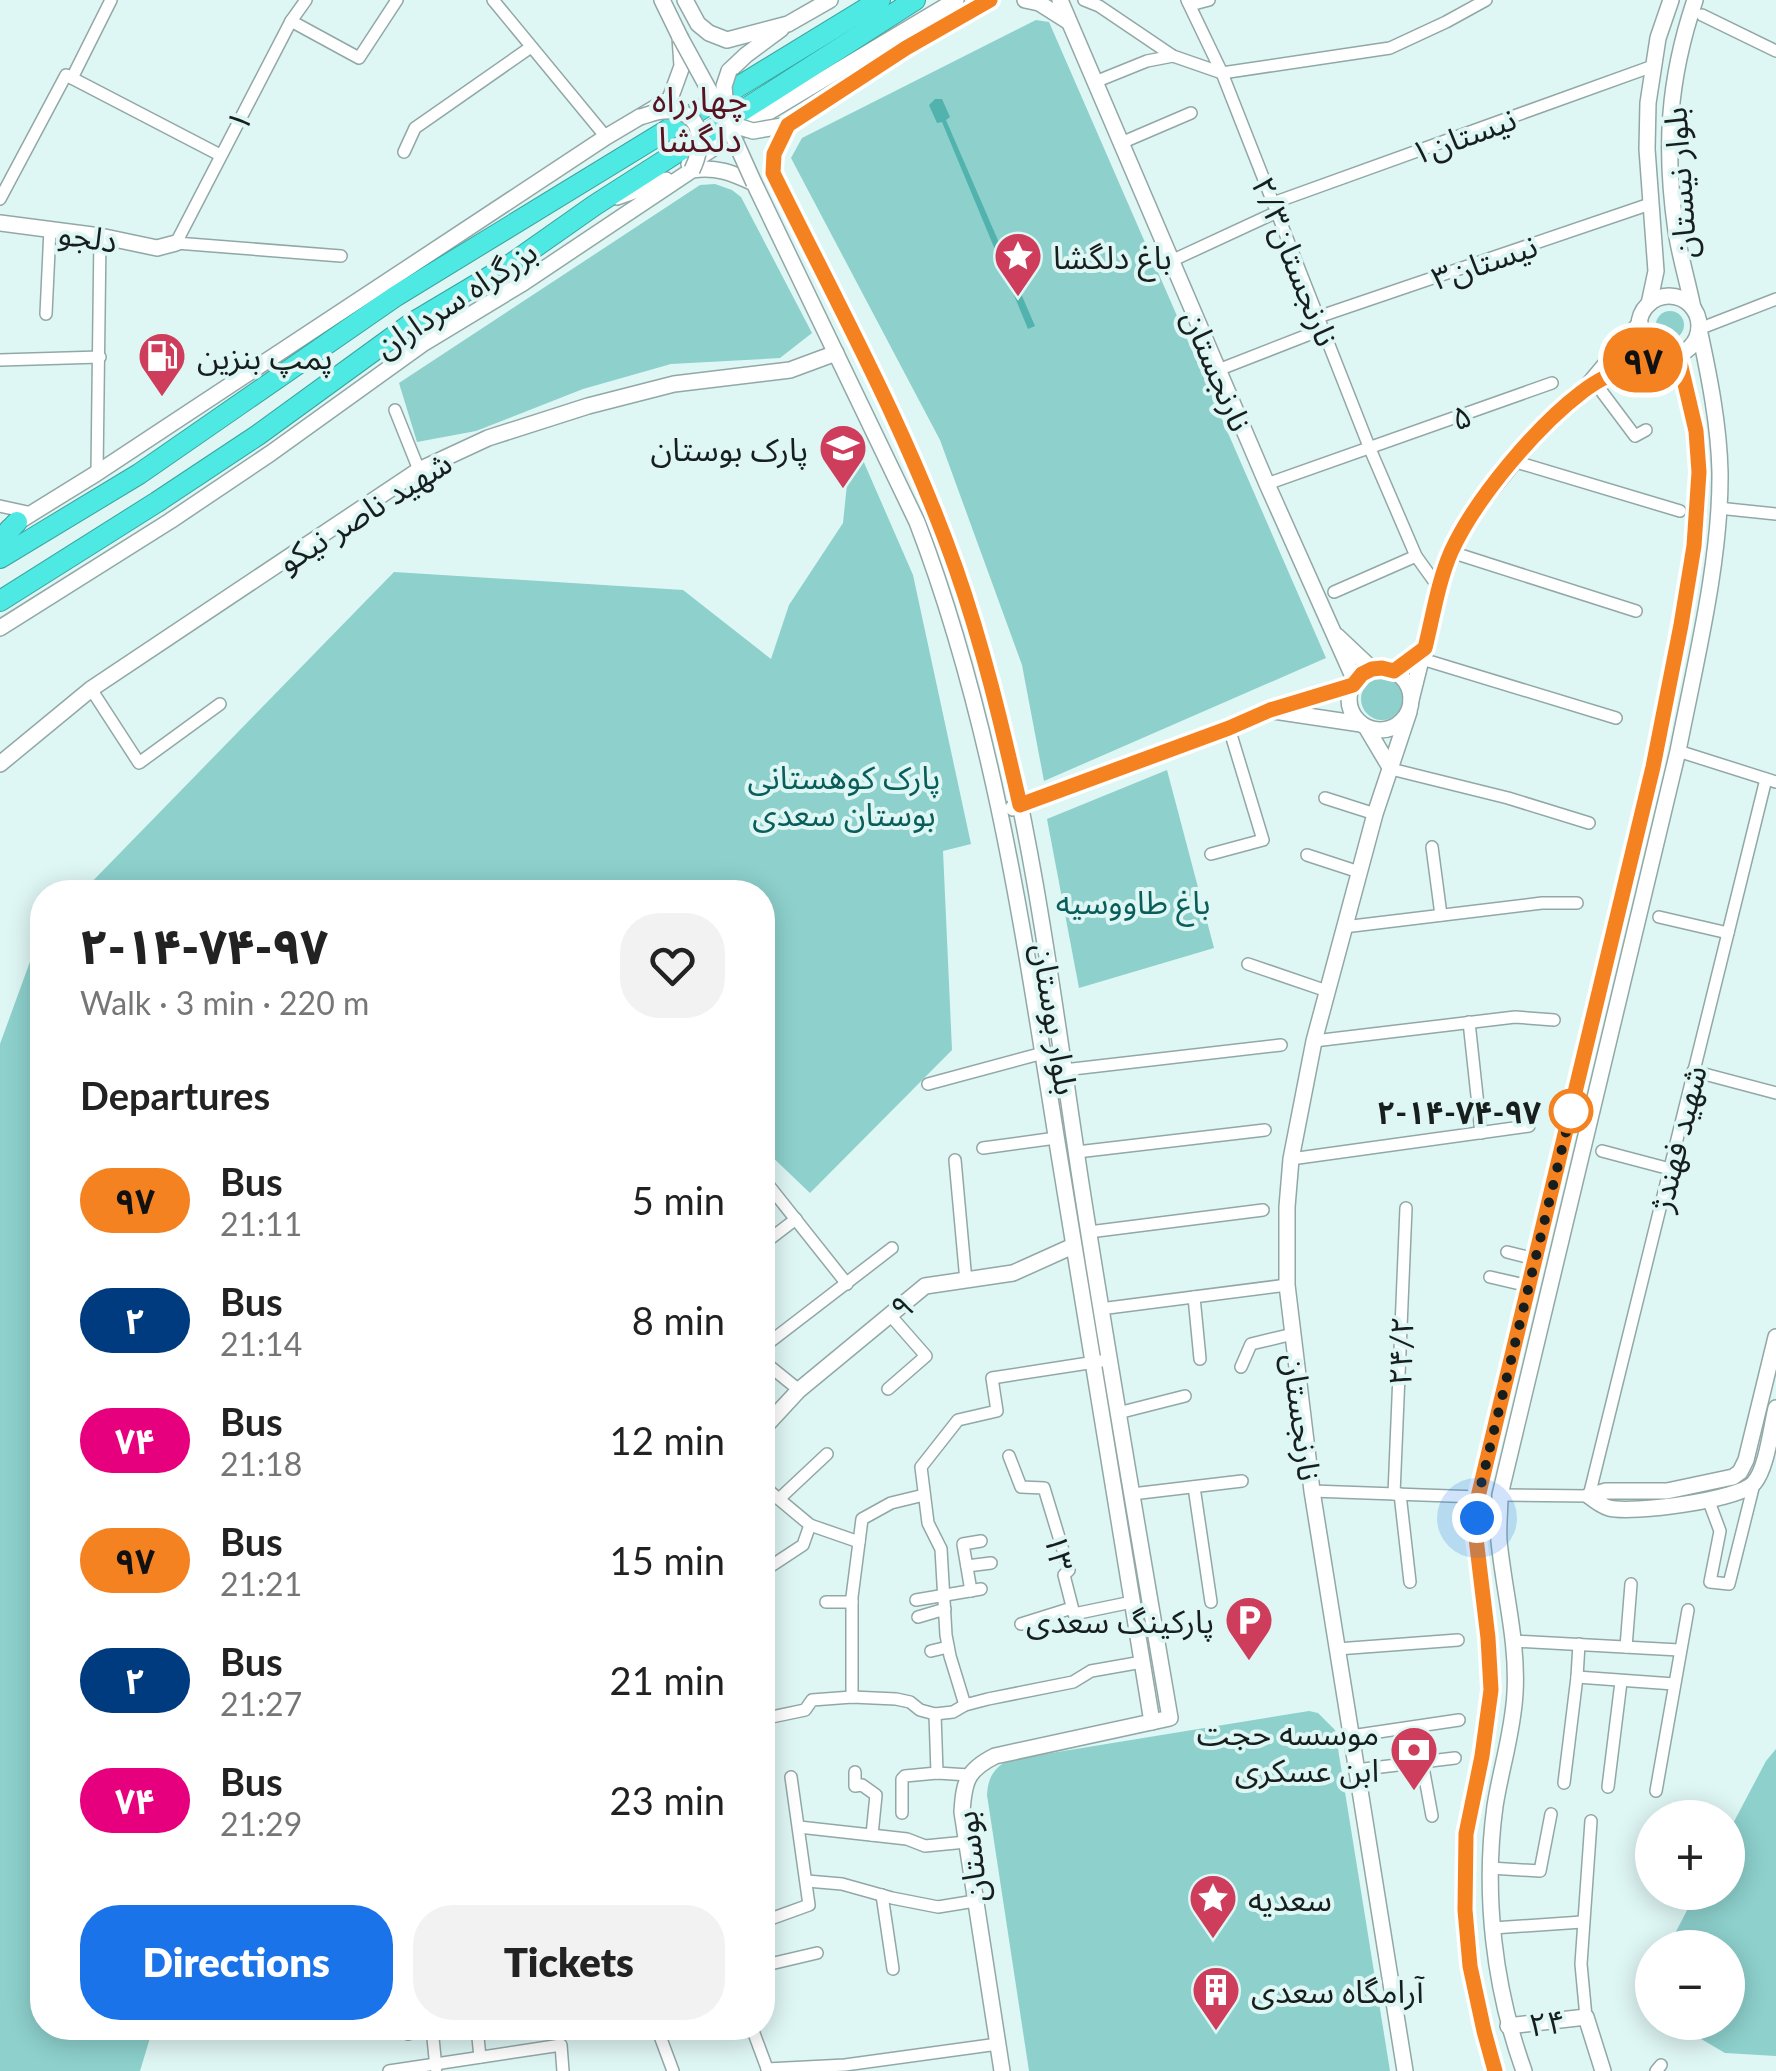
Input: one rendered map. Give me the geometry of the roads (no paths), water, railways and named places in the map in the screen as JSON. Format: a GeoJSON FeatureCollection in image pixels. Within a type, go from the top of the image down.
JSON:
{"type":"FeatureCollection","features":[{"type":"Feature","properties":{"kind":"highway","name":"بزرگراه سرداران"},"geometry":{"type":"LineString","coordinates":[[0,558],[139,474],[396,296],[880,0]]}},
{"type":"Feature","properties":{"kind":"highway","name":"بزرگراه سرداران"},"geometry":{"type":"LineString","coordinates":[[0,602],[158,502],[412,323],[510,264],[594,205],[914,0]]}},
{"type":"Feature","properties":{"kind":"highway"},"geometry":{"type":"LineString","coordinates":[[258,434],[271,453]]}},
{"type":"Feature","properties":{"kind":"main road"},"geometry":{"type":"LineString","coordinates":[[12,527],[606,137],[670,99],[682,66],[680,38],[662,0]]}},
{"type":"Feature","properties":{"kind":"main road"},"geometry":{"type":"LineString","coordinates":[[686,0],[698,24],[727,40],[788,24]]}},
{"type":"Feature","properties":{"kind":"main road"},"geometry":{"type":"LineString","coordinates":[[830,0],[788,24],[730,70],[724,86],[727,122],[754,132],[788,125],[906,48],[990,1]]}},
{"type":"Feature","properties":{"kind":"main road"},"geometry":{"type":"LineString","coordinates":[[594,205],[664,181],[772,110],[956,0]]}},
{"type":"Feature","properties":{"kind":"main road"},"geometry":{"type":"LineString","coordinates":[[1026,0],[1039,3],[1070,22]]}},
{"type":"Feature","properties":{"kind":"main road","name":"نارنجستان"},"geometry":{"type":"LineString","coordinates":[[1060,0],[1354,683]]}},
{"type":"Feature","properties":{"kind":"main road","name":"بلوار نیستان"},"geometry":{"type":"LineString","coordinates":[[1649,304],[1656,271],[1647,134],[1658,38],[1671,0]]}},
{"type":"Feature","properties":{"kind":"main road","name":"بلوار نیستان"},"geometry":{"type":"LineString","coordinates":[[1693,308],[1676,232],[1669,145],[1677,62],[1698,7]]}},
{"type":"Feature","properties":{"kind":"main road","name":"بلوار بوستان"},"geometry":{"type":"LineString","coordinates":[[680,38],[727,122],[902,488],[938,576],[972,688],[1002,812],[1152,1722]]}},
{"type":"Feature","properties":{"kind":"main road"},"geometry":{"type":"LineString","coordinates":[[640,117],[669,110],[692,120],[698,128],[701,146],[692,170]]}},
{"type":"Feature","properties":{"kind":"main road","name":"بلوار بوستان"},"geometry":{"type":"LineString","coordinates":[[788,125],[774,154],[773,173],[910,455],[956,568],[992,683],[1020,805],[1057,1018],[1108,1360],[1170,1718]]}},
{"type":"Feature","properties":{"kind":"main road"},"geometry":{"type":"LineString","coordinates":[[0,628],[170,521],[424,342],[523,283],[692,170],[726,170],[754,182]]}},
{"type":"Feature","properties":{"kind":"main road","name":"دلجو"},"geometry":{"type":"LineString","coordinates":[[0,223],[157,248],[176,243]]}},
{"type":"Feature","properties":{"kind":"main road"},"geometry":{"type":"LineString","coordinates":[[1524,2071],[1508,2026],[1490,1868],[1496,1802],[1516,1692],[1514,1641],[1499,1538],[1500,1495],[1678,751],[1712,565],[1720,471],[1699,321],[1693,308],[1677,297],[1667,296],[1649,304],[1640,322],[1590,387]]}},
{"type":"Feature","properties":{"kind":"main road"},"geometry":{"type":"LineString","coordinates":[[1640,322],[1643,340],[1664,356],[1678,354],[1692,345],[1699,329]]}},
{"type":"Feature","properties":{"kind":"main road","name":"شهید ناصر نیکو"},"geometry":{"type":"LineString","coordinates":[[0,764],[91,689],[419,470],[488,438],[588,406],[674,384],[790,370],[836,353]]}},
{"type":"Feature","properties":{"kind":"main road"},"geometry":{"type":"LineString","coordinates":[[1590,387],[1657,353]]}},
{"type":"Feature","properties":{"kind":"main road"},"geometry":{"type":"LineString","coordinates":[[1495,2071],[1470,1966],[1465,1910],[1466,1834],[1491,1690],[1476,1538],[1478,1497],[1661,732],[1694,546],[1698,502],[1696,431],[1678,354]]}},
{"type":"Feature","properties":{"kind":"main road","name":"نارنجستان"},"geometry":{"type":"LineString","coordinates":[[1404,2071],[1312,1491],[1287,1285],[1291,1159],[1314,1040],[1451,552],[1474,511],[1513,461],[1544,425],[1590,387]]}},
{"type":"Feature","properties":{"kind":"main road"},"geometry":{"type":"LineString","coordinates":[[938,576],[956,568]]}},
{"type":"Feature","properties":{"kind":"main road"},"geometry":{"type":"LineString","coordinates":[[1330,630],[1372,669]]}},
{"type":"Feature","properties":{"kind":"main road"},"geometry":{"type":"LineString","coordinates":[[1394,671],[1424,654]]}},
{"type":"Feature","properties":{"kind":"main road"},"geometry":{"type":"LineString","coordinates":[[1270,710],[1364,725],[1386,730],[1403,720],[1410,706],[1407,683],[1394,671],[1382,668],[1362,674],[1350,695],[1354,716],[1364,725],[1390,768]]}},
{"type":"Feature","properties":{"kind":"main road"},"geometry":{"type":"LineString","coordinates":[[1002,812],[1270,710],[1354,683]]}},
{"type":"Feature","properties":{"kind":"main road"},"geometry":{"type":"LineString","coordinates":[[1038,1024],[1057,1018]]}},
{"type":"Feature","properties":{"kind":"main road","name":"۹"},"geometry":{"type":"LineString","coordinates":[[775,1416],[799,1390],[925,1286],[1013,1273],[1073,1246]]}},
{"type":"Feature","properties":{"kind":"main road"},"geometry":{"type":"LineString","coordinates":[[1588,1496],[1606,1491],[1667,1490],[1740,1472],[1776,1337]]}},
{"type":"Feature","properties":{"kind":"main road"},"geometry":{"type":"LineString","coordinates":[[1588,1496],[1608,1508],[1668,1508],[1738,1494],[1754,1484],[1776,1408]]}},
{"type":"Feature","properties":{"kind":"main road","name":"بوستان"},"geometry":{"type":"LineString","coordinates":[[1002,2071],[962,1812],[969,1775],[996,1756],[1170,1718]]}},
{"type":"Feature","properties":{"kind":"main road"},"geometry":{"type":"LineString","coordinates":[[1586,2017],[1602,2071]]}},
{"type":"Feature","properties":{"kind":"main road","name":"۲۴"},"geometry":{"type":"LineString","coordinates":[[1508,2026],[1586,2017]]}},
{"type":"Feature","properties":{"kind":"street"},"geometry":{"type":"LineString","coordinates":[[0,199],[112,0]]}},
{"type":"Feature","properties":{"kind":"street","name":"۱"},"geometry":{"type":"LineString","coordinates":[[176,243],[291,21],[306,0]]}},
{"type":"Feature","properties":{"kind":"street"},"geometry":{"type":"LineString","coordinates":[[291,21],[359,58],[397,0]]}},
{"type":"Feature","properties":{"kind":"street"},"geometry":{"type":"LineString","coordinates":[[493,0],[606,137]]}},
{"type":"Feature","properties":{"kind":"street"},"geometry":{"type":"LineString","coordinates":[[1084,0],[1173,56],[1222,72],[1390,48],[1486,0]]}},
{"type":"Feature","properties":{"kind":"street"},"geometry":{"type":"LineString","coordinates":[[1189,3],[1209,0]]}},
{"type":"Feature","properties":{"kind":"street","name":"۲/۳نارنجستان"},"geometry":{"type":"LineString","coordinates":[[1189,3],[1222,72],[1370,449],[1416,556],[1438,588]]}},
{"type":"Feature","properties":{"kind":"street"},"geometry":{"type":"LineString","coordinates":[[1698,7],[1776,51]]}},
{"type":"Feature","properties":{"kind":"street"},"geometry":{"type":"LineString","coordinates":[[404,152],[415,128],[530,47]]}},
{"type":"Feature","properties":{"kind":"street"},"geometry":{"type":"LineString","coordinates":[[1095,82],[1173,56]]}},
{"type":"Feature","properties":{"kind":"street","name":"۱نیستان"},"geometry":{"type":"LineString","coordinates":[[1172,261],[1275,208],[1653,66]]}},
{"type":"Feature","properties":{"kind":"street"},"geometry":{"type":"LineString","coordinates":[[69,76],[220,155]]}},
{"type":"Feature","properties":{"kind":"street"},"geometry":{"type":"LineString","coordinates":[[1121,143],[1191,114]]}},
{"type":"Feature","properties":{"kind":"street","name":"۳نیستان"},"geometry":{"type":"LineString","coordinates":[[1218,370],[1321,323],[1650,204]]}},
{"type":"Feature","properties":{"kind":"street"},"geometry":{"type":"LineString","coordinates":[[46,314],[50,229]]}},
{"type":"Feature","properties":{"kind":"street"},"geometry":{"type":"LineString","coordinates":[[96,473],[100,236]]}},
{"type":"Feature","properties":{"kind":"street"},"geometry":{"type":"LineString","coordinates":[[176,243],[341,256]]}},
{"type":"Feature","properties":{"kind":"street"},"geometry":{"type":"LineString","coordinates":[[1699,329],[1776,299]]}},
{"type":"Feature","properties":{"kind":"street"},"geometry":{"type":"LineString","coordinates":[[0,360],[100,357]]}},
{"type":"Feature","properties":{"kind":"street","name":"۵"},"geometry":{"type":"LineString","coordinates":[[1266,484],[1552,383]]}},
{"type":"Feature","properties":{"kind":"street"},"geometry":{"type":"LineString","coordinates":[[1590,387],[1635,436],[1646,430]]}},
{"type":"Feature","properties":{"kind":"street"},"geometry":{"type":"LineString","coordinates":[[395,410],[419,470]]}},
{"type":"Feature","properties":{"kind":"street"},"geometry":{"type":"LineString","coordinates":[[1513,461],[1680,511]]}},
{"type":"Feature","properties":{"kind":"street"},"geometry":{"type":"LineString","coordinates":[[0,506],[12,527]]}},
{"type":"Feature","properties":{"kind":"street"},"geometry":{"type":"LineString","coordinates":[[1718,508],[1776,514]]}},
{"type":"Feature","properties":{"kind":"street"},"geometry":{"type":"LineString","coordinates":[[1451,552],[1636,611]]}},
{"type":"Feature","properties":{"kind":"street"},"geometry":{"type":"LineString","coordinates":[[1334,592],[1416,556]]}},
{"type":"Feature","properties":{"kind":"street"},"geometry":{"type":"LineString","coordinates":[[1424,654],[1616,718]]}},
{"type":"Feature","properties":{"kind":"street"},"geometry":{"type":"LineString","coordinates":[[91,689],[139,762],[220,704]]}},
{"type":"Feature","properties":{"kind":"street"},"geometry":{"type":"LineString","coordinates":[[1211,854],[1263,840],[1229,728]]}},
{"type":"Feature","properties":{"kind":"street"},"geometry":{"type":"LineString","coordinates":[[1678,751],[1771,781]]}},
{"type":"Feature","properties":{"kind":"street"},"geometry":{"type":"LineString","coordinates":[[1390,768],[1589,823]]}},
{"type":"Feature","properties":{"kind":"street","name":"شهید فهندژ"},"geometry":{"type":"LineString","coordinates":[[1588,1496],[1728,932],[1771,781]]}},
{"type":"Feature","properties":{"kind":"street"},"geometry":{"type":"LineString","coordinates":[[1325,798],[1376,814]]}},
{"type":"Feature","properties":{"kind":"street"},"geometry":{"type":"LineString","coordinates":[[1432,847],[1441,915]]}},
{"type":"Feature","properties":{"kind":"street"},"geometry":{"type":"LineString","coordinates":[[1307,855],[1359,872]]}},
{"type":"Feature","properties":{"kind":"street"},"geometry":{"type":"LineString","coordinates":[[1344,927],[1542,902],[1578,903]]}},
{"type":"Feature","properties":{"kind":"street"},"geometry":{"type":"LineString","coordinates":[[1660,917],[1728,932]]}},
{"type":"Feature","properties":{"kind":"street"},"geometry":{"type":"LineString","coordinates":[[1248,964],[1327,992]]}},
{"type":"Feature","properties":{"kind":"street"},"geometry":{"type":"LineString","coordinates":[[1314,1040],[1515,1016],[1554,1020]]}},
{"type":"Feature","properties":{"kind":"street"},"geometry":{"type":"LineString","coordinates":[[1468,1022],[1481,1133]]}},
{"type":"Feature","properties":{"kind":"street"},"geometry":{"type":"LineString","coordinates":[[1064,1070],[1281,1045]]}},
{"type":"Feature","properties":{"kind":"street"},"geometry":{"type":"LineString","coordinates":[[928,1084],[1043,1053]]}},
{"type":"Feature","properties":{"kind":"street"},"geometry":{"type":"LineString","coordinates":[[1693,1070],[1776,1093]]}},
{"type":"Feature","properties":{"kind":"street"},"geometry":{"type":"LineString","coordinates":[[1291,1159],[1530,1126]]}},
{"type":"Feature","properties":{"kind":"street"},"geometry":{"type":"LineString","coordinates":[[1076,1152],[1265,1130]]}},
{"type":"Feature","properties":{"kind":"street"},"geometry":{"type":"LineString","coordinates":[[983,1148],[1056,1138]]}},
{"type":"Feature","properties":{"kind":"street"},"geometry":{"type":"LineString","coordinates":[[1602,1151],[1670,1169]]}},
{"type":"Feature","properties":{"kind":"street"},"geometry":{"type":"LineString","coordinates":[[955,1160],[966,1280]]}},
{"type":"Feature","properties":{"kind":"street"},"geometry":{"type":"LineString","coordinates":[[775,1200],[796,1219],[847,1284]]}},
{"type":"Feature","properties":{"kind":"street","name":"۲۴/۲"},"geometry":{"type":"LineString","coordinates":[[1406,1208],[1397,1494],[1410,1582]]}},
{"type":"Feature","properties":{"kind":"street"},"geometry":{"type":"LineString","coordinates":[[1089,1232],[1263,1210]]}},
{"type":"Feature","properties":{"kind":"street"},"geometry":{"type":"LineString","coordinates":[[775,1235],[796,1219]]}},
{"type":"Feature","properties":{"kind":"street"},"geometry":{"type":"LineString","coordinates":[[775,1338],[892,1248]]}},
{"type":"Feature","properties":{"kind":"street"},"geometry":{"type":"LineString","coordinates":[[1507,1252],[1535,1260]]}},
{"type":"Feature","properties":{"kind":"street"},"geometry":{"type":"LineString","coordinates":[[1490,1277],[1529,1286]]}},
{"type":"Feature","properties":{"kind":"street"},"geometry":{"type":"LineString","coordinates":[[1100,1309],[1287,1285]]}},
{"type":"Feature","properties":{"kind":"street"},"geometry":{"type":"LineString","coordinates":[[1194,1297],[1200,1359]]}},
{"type":"Feature","properties":{"kind":"street"},"geometry":{"type":"LineString","coordinates":[[888,1389],[926,1356],[890,1315]]}},
{"type":"Feature","properties":{"kind":"street"},"geometry":{"type":"LineString","coordinates":[[1241,1367],[1251,1344],[1293,1334]]}},
{"type":"Feature","properties":{"kind":"street"},"geometry":{"type":"LineString","coordinates":[[965,1705],[948,1647],[941,1549],[928,1523],[921,1467],[958,1420],[998,1412],[992,1378],[1108,1360]]}},
{"type":"Feature","properties":{"kind":"street"},"geometry":{"type":"LineString","coordinates":[[775,1371],[799,1390]]}},
{"type":"Feature","properties":{"kind":"street"},"geometry":{"type":"LineString","coordinates":[[1118,1413],[1185,1396]]}},
{"type":"Feature","properties":{"kind":"street"},"geometry":{"type":"LineString","coordinates":[[778,1499],[827,1454]]}},
{"type":"Feature","properties":{"kind":"street","name":"۱۳"},"geometry":{"type":"LineString","coordinates":[[1009,1456],[1020,1487],[1044,1488],[1069,1570],[1064,1575],[1074,1614],[1132,1602]]}},
{"type":"Feature","properties":{"kind":"street"},"geometry":{"type":"LineString","coordinates":[[1132,1494],[1242,1481]]}},
{"type":"Feature","properties":{"kind":"street"},"geometry":{"type":"LineString","coordinates":[[1708,1499],[1720,1531],[1710,1582],[1730,1584],[1754,1484]]}},
{"type":"Feature","properties":{"kind":"street"},"geometry":{"type":"LineString","coordinates":[[1194,1487],[1210,1602]]}},
{"type":"Feature","properties":{"kind":"street"},"geometry":{"type":"LineString","coordinates":[[1312,1491],[1478,1497]]}},
{"type":"Feature","properties":{"kind":"street"},"geometry":{"type":"LineString","coordinates":[[852,1697],[852,1602],[862,1519],[891,1503],[924,1494]]}},
{"type":"Feature","properties":{"kind":"street"},"geometry":{"type":"LineString","coordinates":[[1500,1495],[1588,1496]]}},
{"type":"Feature","properties":{"kind":"street"},"geometry":{"type":"LineString","coordinates":[[775,1496],[810,1526],[859,1542]]}},
{"type":"Feature","properties":{"kind":"street"},"geometry":{"type":"LineString","coordinates":[[775,1564],[804,1545],[810,1526]]}},
{"type":"Feature","properties":{"kind":"street"},"geometry":{"type":"LineString","coordinates":[[918,1617],[976,1590],[964,1544],[980,1541]]}},
{"type":"Feature","properties":{"kind":"street"},"geometry":{"type":"LineString","coordinates":[[967,1566],[991,1563]]}},
{"type":"Feature","properties":{"kind":"street"},"geometry":{"type":"LineString","coordinates":[[1626,1647],[1632,1584]]}},
{"type":"Feature","properties":{"kind":"street"},"geometry":{"type":"LineString","coordinates":[[916,1600],[945,1602]]}},
{"type":"Feature","properties":{"kind":"street"},"geometry":{"type":"LineString","coordinates":[[826,1602],[852,1602]]}},
{"type":"Feature","properties":{"kind":"street"},"geometry":{"type":"LineString","coordinates":[[1021,1624],[1072,1608]]}},
{"type":"Feature","properties":{"kind":"street"},"geometry":{"type":"LineString","coordinates":[[1656,1791],[1688,1610]]}},
{"type":"Feature","properties":{"kind":"street"},"geometry":{"type":"LineString","coordinates":[[1337,1649],[1458,1640]]}},
{"type":"Feature","properties":{"kind":"street"},"geometry":{"type":"LineString","coordinates":[[1514,1641],[1680,1650]]}},
{"type":"Feature","properties":{"kind":"street"},"geometry":{"type":"LineString","coordinates":[[1564,1783],[1579,1644]]}},
{"type":"Feature","properties":{"kind":"street"},"geometry":{"type":"LineString","coordinates":[[931,1651],[948,1647]]}},
{"type":"Feature","properties":{"kind":"street"},"geometry":{"type":"LineString","coordinates":[[775,1717],[804,1710],[812,1700],[852,1697],[910,1702],[920,1710],[936,1714],[952,1712],[988,1698],[1074,1682],[1091,1671],[1142,1662]]}},
{"type":"Feature","properties":{"kind":"street"},"geometry":{"type":"LineString","coordinates":[[1577,1677],[1674,1684]]}},
{"type":"Feature","properties":{"kind":"street"},"geometry":{"type":"LineString","coordinates":[[1608,1787],[1621,1682]]}},
{"type":"Feature","properties":{"kind":"street"},"geometry":{"type":"LineString","coordinates":[[936,1714],[937,1774]]}},
{"type":"Feature","properties":{"kind":"street"},"geometry":{"type":"LineString","coordinates":[[1351,1736],[1459,1720]]}},
{"type":"Feature","properties":{"kind":"street"},"geometry":{"type":"LineString","coordinates":[[1356,1770],[1454,1758]]}},
{"type":"Feature","properties":{"kind":"street"},"geometry":{"type":"LineString","coordinates":[[1422,1762],[1432,1816]]}},
{"type":"Feature","properties":{"kind":"street"},"geometry":{"type":"LineString","coordinates":[[855,1772],[855,1786],[876,1794],[872,1835]]}},
{"type":"Feature","properties":{"kind":"street"},"geometry":{"type":"LineString","coordinates":[[902,1813],[902,1779],[906,1776],[969,1775]]}},
{"type":"Feature","properties":{"kind":"street"},"geometry":{"type":"LineString","coordinates":[[775,1917],[809,1905],[791,1777]]}},
{"type":"Feature","properties":{"kind":"street"},"geometry":{"type":"LineString","coordinates":[[1490,1868],[1540,1871],[1551,1814]]}},
{"type":"Feature","properties":{"kind":"street"},"geometry":{"type":"LineString","coordinates":[[1586,2017],[1580,1964],[1590,1821]]}},
{"type":"Feature","properties":{"kind":"street"},"geometry":{"type":"LineString","coordinates":[[798,1827],[907,1839],[925,1846],[966,1842]]}},
{"type":"Feature","properties":{"kind":"street"},"geometry":{"type":"LineString","coordinates":[[807,1881],[842,1884],[938,1907],[974,1901]]}},
{"type":"Feature","properties":{"kind":"street"},"geometry":{"type":"LineString","coordinates":[[882,1895],[893,1969]]}},
{"type":"Feature","properties":{"kind":"street"},"geometry":{"type":"LineString","coordinates":[[1494,1928],[1582,1922]]}},
{"type":"Feature","properties":{"kind":"street"},"geometry":{"type":"LineString","coordinates":[[775,1963],[817,1953]]}},
{"type":"Feature","properties":{"kind":"street"},"geometry":{"type":"LineString","coordinates":[[433,2040],[436,2068]]}},
{"type":"Feature","properties":{"kind":"street"},"geometry":{"type":"LineString","coordinates":[[478,2040],[480,2057]]}},
{"type":"Feature","properties":{"kind":"street"},"geometry":{"type":"LineString","coordinates":[[662,2040],[673,2071]]}},
{"type":"Feature","properties":{"kind":"street"},"geometry":{"type":"LineString","coordinates":[[757,2040],[768,2070],[845,2066],[998,2044]]}},
{"type":"Feature","properties":{"kind":"street"},"geometry":{"type":"LineString","coordinates":[[389,2071],[436,2068],[561,2045],[563,2071]]}},
{"type":"Feature","properties":{"kind":"place","name":"باغ دلگشا"},"geometry":{"type":"Point","coordinates":[1018,298]}},
{"type":"Feature","properties":{"kind":"place","name":"پمپ بنزین"},"geometry":{"type":"Point","coordinates":[162,398]}},
{"type":"Feature","properties":{"kind":"place","name":"پارک بوستان"},"geometry":{"type":"Point","coordinates":[843,490]}},
{"type":"Feature","properties":{"kind":"place","name":"۲-۱۴-۷۴-۹۷"},"geometry":{"type":"Point","coordinates":[1571,1111]}},
{"type":"Feature","properties":{"kind":"place","name":"پارکینگ سعدی"},"geometry":{"type":"Point","coordinates":[1249,1662]}},
{"type":"Feature","properties":{"kind":"place","name":"موسسه حجت ابن عسکری"},"geometry":{"type":"Point","coordinates":[1414,1792]}},
{"type":"Feature","properties":{"kind":"place","name":"سعدیه"},"geometry":{"type":"Point","coordinates":[1213,1940]}},
{"type":"Feature","properties":{"kind":"place","name":"آرامگاه سعدی"},"geometry":{"type":"Point","coordinates":[1216,2032]}},
{"type":"Feature","properties":{"kind":"district","name":"چهارراه دلگشا"},"geometry":{"type":"Point","coordinates":[700,118]}},
{"type":"Feature","properties":{"kind":"park label","name":"پارک کوهستانی بوستان سعدی"},"geometry":{"type":"Point","coordinates":[844,794]}},
{"type":"Feature","properties":{"kind":"park label","name":"باغ طاووسیه"},"geometry":{"type":"Point","coordinates":[1133,901]}}]}
